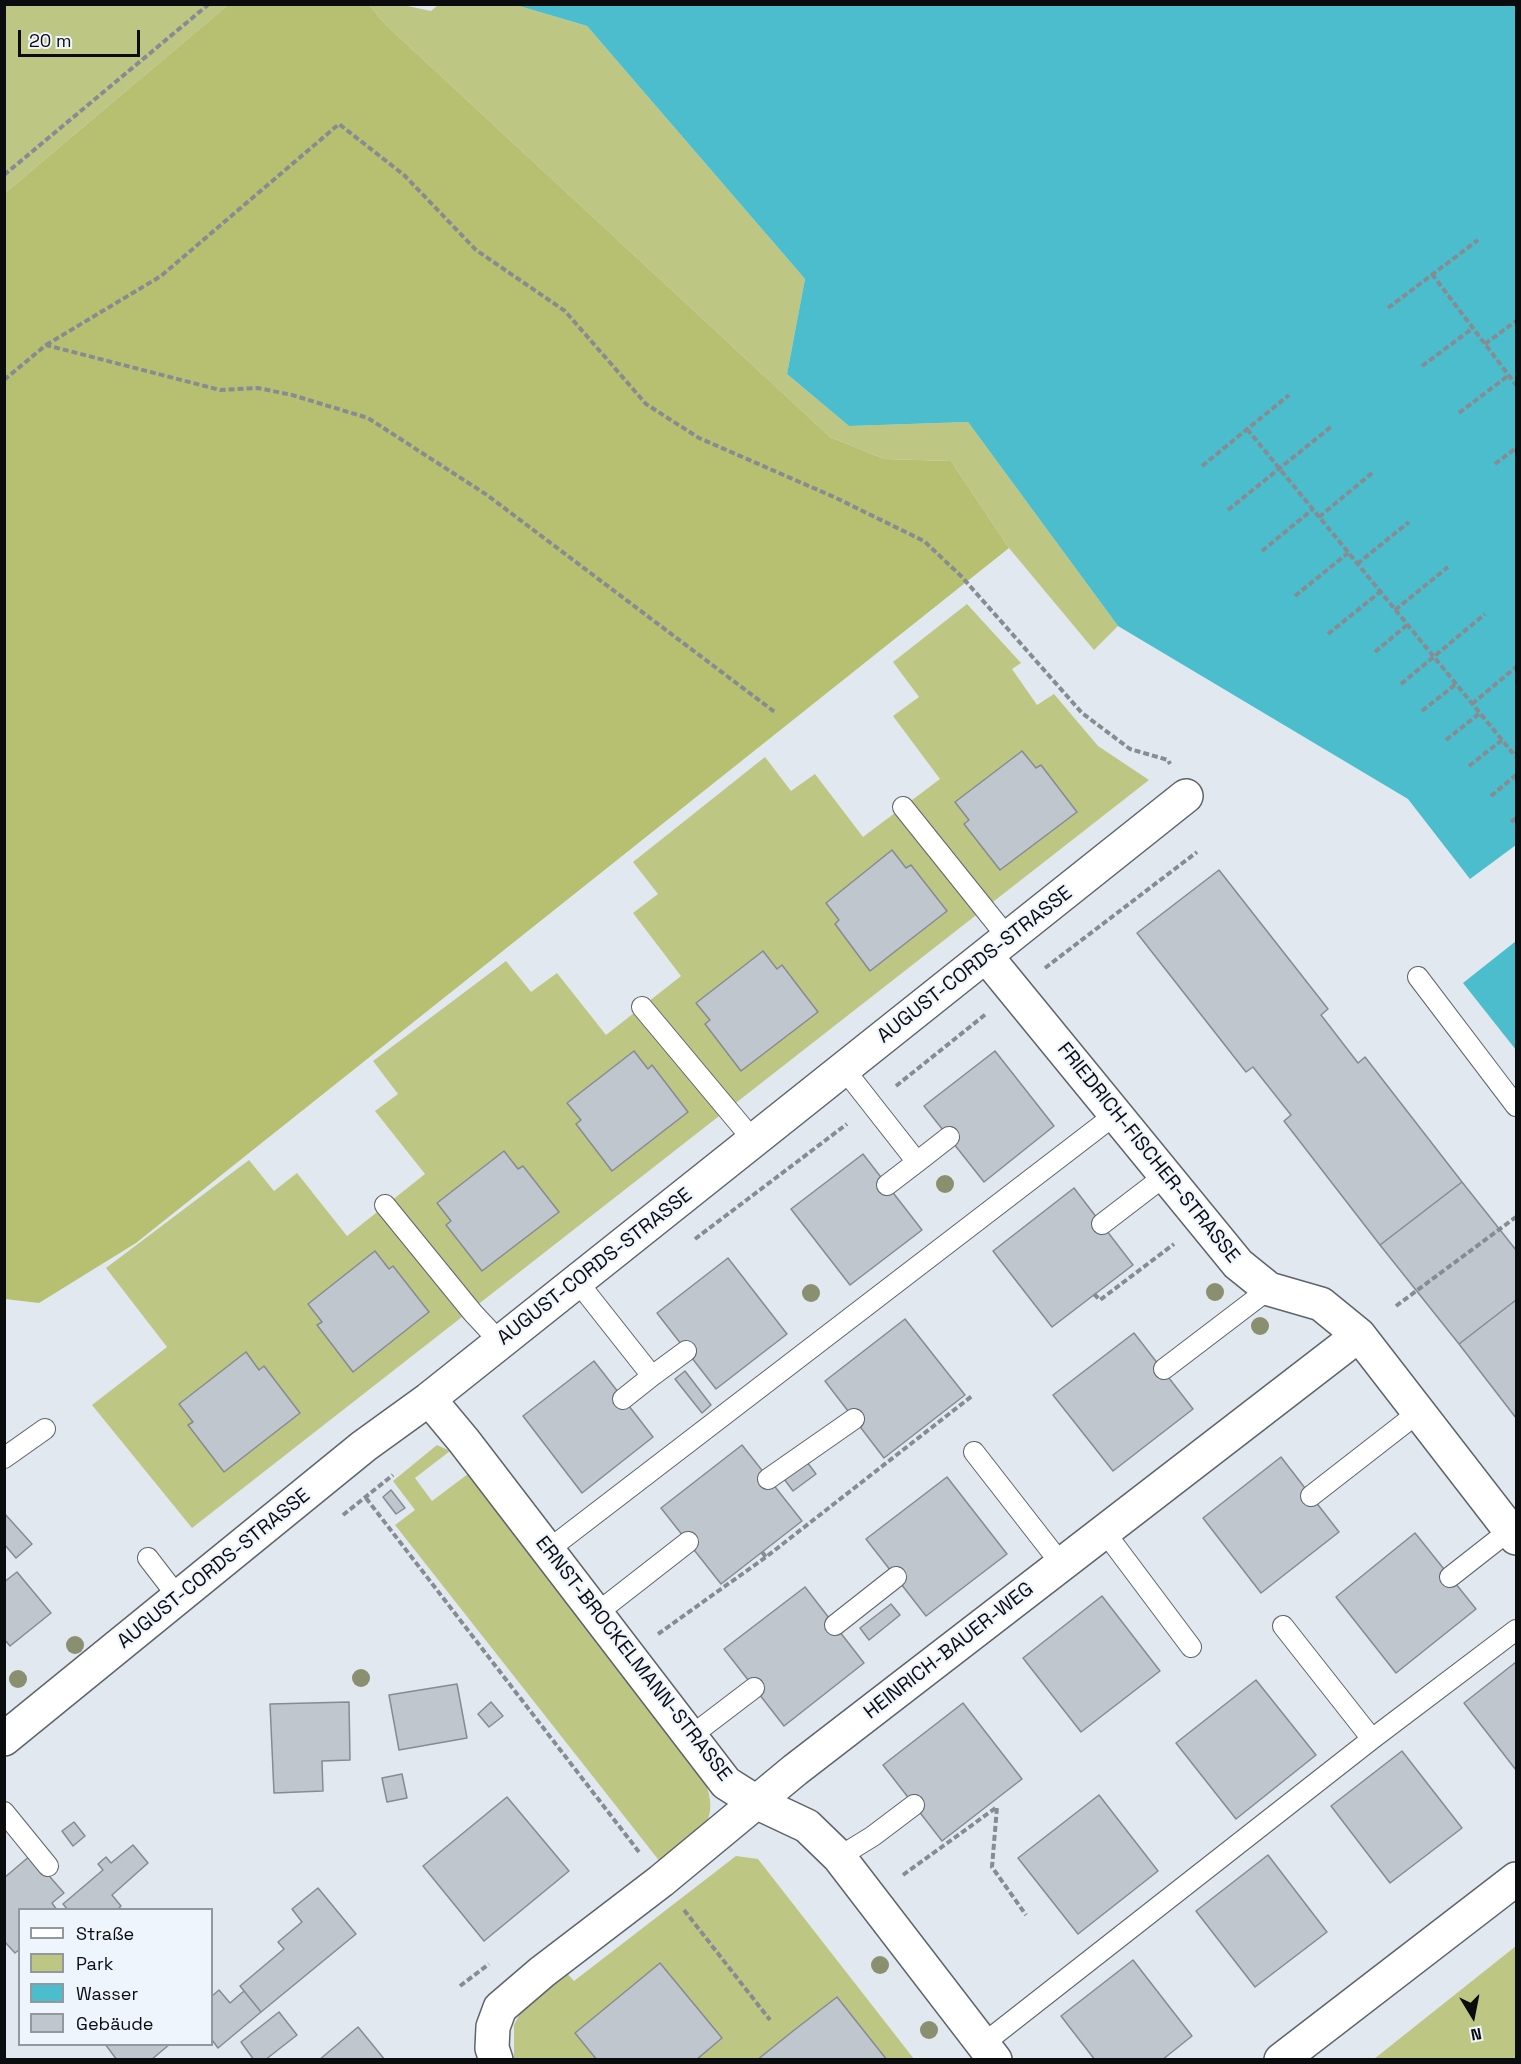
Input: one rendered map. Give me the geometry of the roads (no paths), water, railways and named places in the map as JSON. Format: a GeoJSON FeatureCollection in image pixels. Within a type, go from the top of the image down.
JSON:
{"type":"FeatureCollection","features":[{"type":"Feature","properties":{"kind":"street","name":"AUGUST-CORDS-STRASSE"},"geometry":{"type":"LineString","coordinates":[[4,1739],[364,1446],[429,1399],[1186,796]]}},
{"type":"Feature","properties":{"kind":"street","name":"FRIEDRICH-FISCHER-STRASSE"},"geometry":{"type":"LineString","coordinates":[[997,947],[1116,1114],[1238,1264],[1269,1289],[1321,1304],[1359,1335],[1513,1534]]}},
{"type":"Feature","properties":{"kind":"street","name":"HEINRICH-BAUER-WEG"},"geometry":{"type":"LineString","coordinates":[[496,2060],[492,2048],[493,2027],[500,2008],[542,1972],[661,1881],[756,1802],[1359,1335]]}},
{"type":"Feature","properties":{"kind":"street","name":"ERNST-BROCKELMANN-STRASSE"},"geometry":{"type":"LineString","coordinates":[[429,1399],[597,1613],[726,1783],[756,1802],[807,1826],[839,1857],[989,2052]]}},
{"type":"Feature","properties":{"kind":"street"},"geometry":{"type":"LineString","coordinates":[[1281,2060],[1516,1879]]}},
{"type":"Feature","properties":{"kind":"lane"},"geometry":{"type":"LineString","coordinates":[[903,807],[997,947]]}},
{"type":"Feature","properties":{"kind":"lane"},"geometry":{"type":"LineString","coordinates":[[1418,977],[1516,1106]]}},
{"type":"Feature","properties":{"kind":"lane"},"geometry":{"type":"LineString","coordinates":[[642,1007],[754,1141]]}},
{"type":"Feature","properties":{"kind":"lane"},"geometry":{"type":"LineString","coordinates":[[844,1069],[916,1162]]}},
{"type":"Feature","properties":{"kind":"lane"},"geometry":{"type":"LineString","coordinates":[[548,1550],[1116,1114]]}},
{"type":"Feature","properties":{"kind":"lane"},"geometry":{"type":"LineString","coordinates":[[887,1185],[949,1137]]}},
{"type":"Feature","properties":{"kind":"lane"},"geometry":{"type":"LineString","coordinates":[[1102,1224],[1166,1175]]}},
{"type":"Feature","properties":{"kind":"lane"},"geometry":{"type":"LineString","coordinates":[[385,1205],[473,1314],[500,1342]]}},
{"type":"Feature","properties":{"kind":"lane"},"geometry":{"type":"LineString","coordinates":[[577,1281],[652,1377]]}},
{"type":"Feature","properties":{"kind":"lane"},"geometry":{"type":"LineString","coordinates":[[1164,1369],[1269,1289]]}},
{"type":"Feature","properties":{"kind":"lane"},"geometry":{"type":"LineString","coordinates":[[623,1399],[686,1351]]}},
{"type":"Feature","properties":{"kind":"lane"},"geometry":{"type":"LineString","coordinates":[[1311,1496],[1419,1412]]}},
{"type":"Feature","properties":{"kind":"lane"},"geometry":{"type":"LineString","coordinates":[[768,1479],[854,1419]]}},
{"type":"Feature","properties":{"kind":"lane"},"geometry":{"type":"LineString","coordinates":[[4,1458],[45,1429]]}},
{"type":"Feature","properties":{"kind":"lane"},"geometry":{"type":"LineString","coordinates":[[974,1452],[1062,1565]]}},
{"type":"Feature","properties":{"kind":"lane"},"geometry":{"type":"LineString","coordinates":[[1104,1531],[1191,1647]]}},
{"type":"Feature","properties":{"kind":"lane"},"geometry":{"type":"LineString","coordinates":[[1450,1577],[1513,1534]]}},
{"type":"Feature","properties":{"kind":"lane"},"geometry":{"type":"LineString","coordinates":[[597,1613],[688,1542]]}},
{"type":"Feature","properties":{"kind":"lane"},"geometry":{"type":"LineString","coordinates":[[148,1558],[178,1597]]}},
{"type":"Feature","properties":{"kind":"lane"},"geometry":{"type":"LineString","coordinates":[[835,1625],[896,1577]]}},
{"type":"Feature","properties":{"kind":"lane"},"geometry":{"type":"LineString","coordinates":[[1283,1626],[1372,1739]]}},
{"type":"Feature","properties":{"kind":"lane"},"geometry":{"type":"LineString","coordinates":[[989,2052],[1372,1739],[1516,1630]]}},
{"type":"Feature","properties":{"kind":"lane"},"geometry":{"type":"LineString","coordinates":[[691,1736],[754,1688]]}},
{"type":"Feature","properties":{"kind":"lane"},"geometry":{"type":"LineString","coordinates":[[839,1857],[873,1836],[914,1805]]}},
{"type":"Feature","properties":{"kind":"lane"},"geometry":{"type":"LineString","coordinates":[[4,1812],[48,1866]]}},
{"type":"Feature","properties":{"kind":"water"},"geometry":{"type":"Polygon","coordinates":[[[516,5],[1516,5],[1516,845],[1470,879],[1408,799],[1118,626],[968,422],[849,426],[787,374],[805,279],[587,26],[516,5]]]}},
{"type":"Feature","properties":{"kind":"water"},"geometry":{"type":"Polygon","coordinates":[[[1516,941],[1516,1050],[1463,983],[1516,941]]]}}]}
